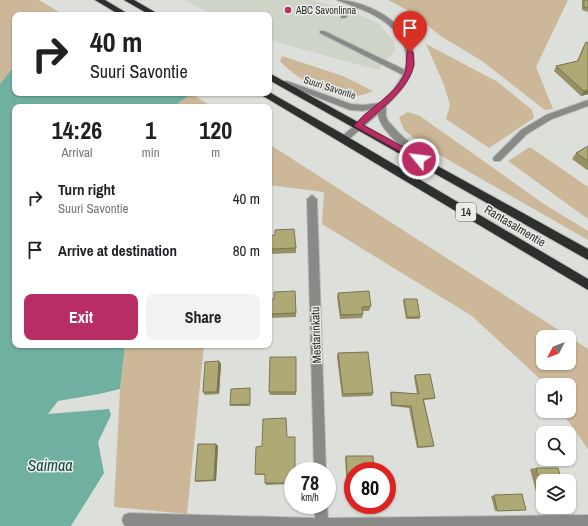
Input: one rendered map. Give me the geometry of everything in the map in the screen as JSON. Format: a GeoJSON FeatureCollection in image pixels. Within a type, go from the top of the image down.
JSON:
{"type":"FeatureCollection","features":[{"type":"Feature","properties":{"kind":"highway"},"geometry":{"type":"LineString","coordinates":[[99,0],[121,12]]}},
{"type":"Feature","properties":{"kind":"highway"},"geometry":{"type":"LineString","coordinates":[[128,0],[150,12]]}},
{"type":"Feature","properties":{"kind":"highway","name":"Rantasalmentie"},"geometry":{"type":"LineString","coordinates":[[272,78],[588,255]]}},
{"type":"Feature","properties":{"kind":"highway","name":"Rantasalmentie"},"geometry":{"type":"LineString","coordinates":[[269,96],[341,137],[588,285]]}},
{"type":"Feature","properties":{"kind":"street","name":"Suuri Savontie"},"geometry":{"type":"LineString","coordinates":[[340,0],[377,14],[392,23],[406,40],[410,52],[410,64],[401,85],[341,137]]}},
{"type":"Feature","properties":{"kind":"street"},"geometry":{"type":"LineString","coordinates":[[343,17],[357,6]]}},
{"type":"Feature","properties":{"kind":"street"},"geometry":{"type":"LineString","coordinates":[[322,32],[407,74]]}},
{"type":"Feature","properties":{"kind":"street","name":"Suuri Savontie"},"geometry":{"type":"LineString","coordinates":[[279,82],[350,107],[364,108],[379,105]]}},
{"type":"Feature","properties":{"kind":"street"},"geometry":{"type":"LineString","coordinates":[[496,159],[524,132],[542,120],[588,104]]}},
{"type":"Feature","properties":{"kind":"street"},"geometry":{"type":"LineString","coordinates":[[379,105],[382,118],[387,126],[431,166]]}},
{"type":"Feature","properties":{"kind":"street","name":"Mestarinkatu"},"geometry":{"type":"LineString","coordinates":[[312,199],[320,462]]}},
{"type":"Feature","properties":{"kind":"street"},"geometry":{"type":"LineString","coordinates":[[321,514],[322,525]]}},
{"type":"Feature","properties":{"kind":"street"},"geometry":{"type":"LineString","coordinates":[[129,520],[322,525],[588,522]]}},
{"type":"Feature","properties":{"kind":"shaded area"},"geometry":{"type":"Polygon","coordinates":[[[0,0],[39,0],[59,12],[12,12],[12,69],[0,84],[0,0]]]}},
{"type":"Feature","properties":{"kind":"shaded area"},"geometry":{"type":"Polygon","coordinates":[[[184,0],[313,0],[358,14],[379,24],[394,41],[395,50],[378,70],[272,41],[272,12],[207,12],[184,0]]]}},
{"type":"Feature","properties":{"kind":"shaded area"},"geometry":{"type":"Polygon","coordinates":[[[388,0],[568,0],[536,67],[553,109],[545,110],[482,61],[439,35],[413,13],[388,0]]]}},
{"type":"Feature","properties":{"kind":"shaded area"},"geometry":{"type":"Polygon","coordinates":[[[426,44],[498,82],[532,110],[534,118],[489,148],[446,119],[450,105],[444,85],[426,44]]]}},
{"type":"Feature","properties":{"kind":"shaded area"},"geometry":{"type":"Polygon","coordinates":[[[282,56],[343,76],[373,91],[361,95],[348,96],[323,90],[310,84],[289,69],[280,61],[282,56]]]}},
{"type":"Feature","properties":{"kind":"shaded area"},"geometry":{"type":"Polygon","coordinates":[[[189,96],[195,96],[207,104],[177,104],[189,96]]]}},
{"type":"Feature","properties":{"kind":"shaded area"},"geometry":{"type":"Polygon","coordinates":[[[408,112],[420,116],[544,204],[588,231],[588,240],[424,146],[404,130],[399,117],[408,112]]]}},
{"type":"Feature","properties":{"kind":"shaded area"},"geometry":{"type":"Polygon","coordinates":[[[272,146],[558,330],[536,330],[536,370],[576,370],[576,341],[588,349],[588,449],[576,432],[576,426],[572,426],[566,418],[576,418],[576,378],[539,378],[472,316],[322,224],[324,192],[272,185],[272,146]]]}},
{"type":"Feature","properties":{"kind":"shaded area"},"geometry":{"type":"Polygon","coordinates":[[[530,147],[588,187],[588,219],[508,161],[530,147]]]}},
{"type":"Feature","properties":{"kind":"shaded area"},"geometry":{"type":"Polygon","coordinates":[[[125,348],[204,348],[187,514],[114,507],[120,389],[125,348]]]}},
{"type":"Feature","properties":{"kind":"water","name":"Saimaa"},"geometry":{"type":"Polygon","coordinates":[[[12,69],[12,96],[189,96],[177,104],[12,104],[12,348],[125,348],[120,389],[58,401],[48,414],[109,409],[111,415],[98,442],[104,473],[71,526],[0,526],[0,84],[12,69]]]}},
{"type":"Feature","properties":{"kind":"building"},"geometry":{"type":"Polygon","coordinates":[[[584,0],[588,0],[588,8],[584,7],[584,0]]]}},
{"type":"Feature","properties":{"kind":"building"},"geometry":{"type":"Polygon","coordinates":[[[586,42],[588,43],[588,90],[584,91],[556,66],[578,61],[586,42]]]}},
{"type":"Feature","properties":{"kind":"building"},"geometry":{"type":"Polygon","coordinates":[[[588,146],[588,161],[576,153],[588,146]]]}},
{"type":"Feature","properties":{"kind":"building"},"geometry":{"type":"Polygon","coordinates":[[[294,229],[296,248],[272,249],[272,236],[275,235],[275,230],[294,229]]]}},
{"type":"Feature","properties":{"kind":"building"},"geometry":{"type":"Polygon","coordinates":[[[295,291],[296,313],[272,314],[272,299],[274,299],[274,292],[295,291]]]}},
{"type":"Feature","properties":{"kind":"building"},"geometry":{"type":"Polygon","coordinates":[[[369,291],[371,306],[362,307],[363,314],[341,315],[338,293],[369,291]]]}},
{"type":"Feature","properties":{"kind":"building"},"geometry":{"type":"Polygon","coordinates":[[[404,299],[417,299],[420,317],[407,317],[404,299]]]}},
{"type":"Feature","properties":{"kind":"building"},"geometry":{"type":"Polygon","coordinates":[[[368,352],[373,393],[343,394],[338,353],[368,352]]]}},
{"type":"Feature","properties":{"kind":"building"},"geometry":{"type":"Polygon","coordinates":[[[270,357],[296,357],[296,392],[269,392],[270,357]]]}},
{"type":"Feature","properties":{"kind":"building"},"geometry":{"type":"Polygon","coordinates":[[[219,361],[217,392],[203,392],[205,362],[219,361]]]}},
{"type":"Feature","properties":{"kind":"building"},"geometry":{"type":"Polygon","coordinates":[[[430,374],[435,398],[423,399],[434,446],[418,447],[411,406],[392,405],[391,392],[419,394],[415,375],[430,374]]]}},
{"type":"Feature","properties":{"kind":"building"},"geometry":{"type":"Polygon","coordinates":[[[250,388],[250,404],[230,405],[231,389],[250,388]]]}},
{"type":"Feature","properties":{"kind":"building"},"geometry":{"type":"Polygon","coordinates":[[[286,418],[287,437],[295,437],[295,462],[284,462],[284,483],[265,483],[265,474],[255,474],[256,447],[262,446],[263,419],[286,418]]]}},
{"type":"Feature","properties":{"kind":"building"},"geometry":{"type":"Polygon","coordinates":[[[198,444],[216,444],[214,480],[195,481],[198,444]]]}},
{"type":"Feature","properties":{"kind":"building"},"geometry":{"type":"Polygon","coordinates":[[[346,456],[373,456],[373,462],[346,462],[346,456]]]}},
{"type":"Feature","properties":{"kind":"building"},"geometry":{"type":"Polygon","coordinates":[[[536,468],[558,468],[560,474],[538,474],[536,468]]]}},
{"type":"Feature","properties":{"kind":"building"},"geometry":{"type":"Polygon","coordinates":[[[522,494],[526,510],[497,511],[494,495],[522,494]]]}},
{"type":"Feature","properties":{"kind":"place","name":"ABC Savonlinna"},"geometry":{"type":"Point","coordinates":[288,10]}},
{"type":"Feature","properties":{"kind":"route"},"geometry":{"type":"LineString","coordinates":[[410,52],[410,64],[401,85],[382,105],[358,126],[419,159]]}}]}
